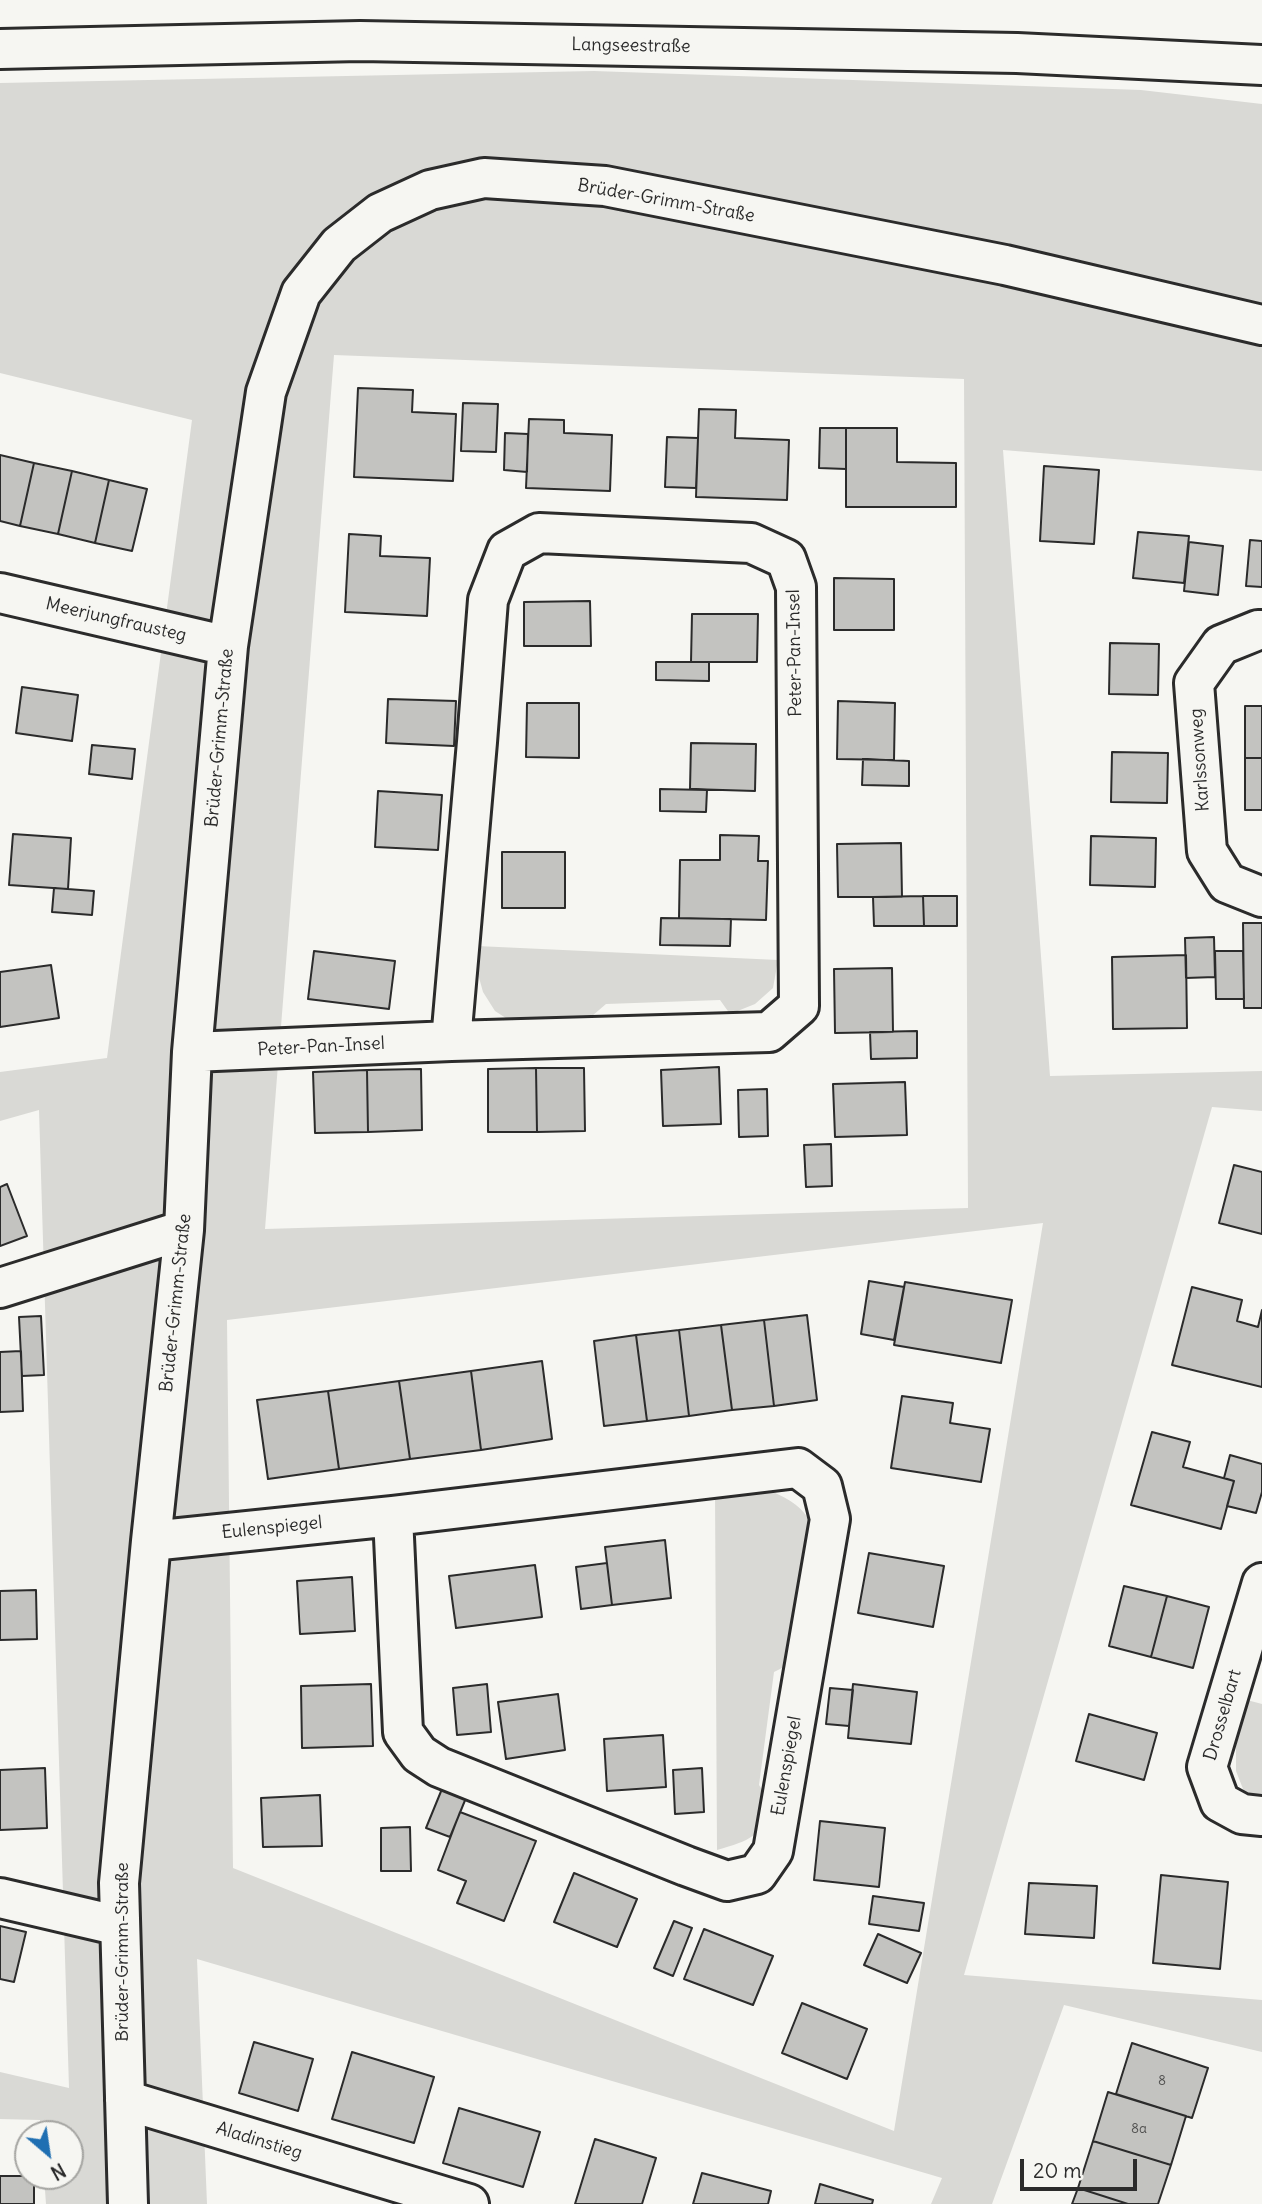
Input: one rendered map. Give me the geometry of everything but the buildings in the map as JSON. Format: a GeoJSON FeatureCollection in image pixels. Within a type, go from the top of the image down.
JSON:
{"type":"FeatureCollection","features":[{"type":"Feature","properties":{"kind":"street","name":"Langseestraße"},"geometry":{"type":"LineString","coordinates":[[0,49],[374,41],[1017,53],[1262,65]]}},
{"type":"Feature","properties":{"kind":"street","name":"Brüder-Grimm-Straße"},"geometry":{"type":"LineString","coordinates":[[128,2204],[120,1870],[184,1230],[192,1052],[228,646],[266,392],[301,293],[338,245],[380,213],[430,191],[484,178],[605,186],[1005,265],[1262,325]]}},
{"type":"Feature","properties":{"kind":"street","name":"Peter-Pan-Insel"},"geometry":{"type":"LineString","coordinates":[[192,1052],[769,1032],[799,1006],[796,587],[786,559],[751,543],[539,533],[507,551],[488,600],[451,1041]]}},
{"type":"Feature","properties":{"kind":"street","name":"Meerjungfrausteg"},"geometry":{"type":"LineString","coordinates":[[2,604],[228,646]]}},
{"type":"Feature","properties":{"kind":"street","name":"Karlssonweg"},"geometry":{"type":"LineString","coordinates":[[1262,630],[1220,645],[1195,683],[1208,851],[1227,883],[1262,897]]}},
{"type":"Feature","properties":{"kind":"street"},"geometry":{"type":"LineString","coordinates":[[0,1288],[184,1230]]}},
{"type":"Feature","properties":{"kind":"street","name":"Eulenspiegel"},"geometry":{"type":"LineString","coordinates":[[151,1541],[393,1516],[798,1468],[822,1486],[830,1519],[773,1851],[757,1874],[727,1881],[686,1867],[439,1767],[419,1754],[403,1732],[393,1516]]}},
{"type":"Feature","properties":{"kind":"street","name":"Drosselbart"},"geometry":{"type":"LineString","coordinates":[[1262,1583],[1207,1767],[1220,1802],[1242,1814],[1262,1816]]}},
{"type":"Feature","properties":{"kind":"street"},"geometry":{"type":"LineString","coordinates":[[0,1898],[120,1926]]}},
{"type":"Feature","properties":{"kind":"street","name":"Aladinstieg"},"geometry":{"type":"LineString","coordinates":[[125,2100],[394,2193],[469,2204]]}},
{"type":"Feature","properties":{"kind":"shaded area"},"geometry":{"type":"Polygon","coordinates":[[[594,71],[1141,90],[1262,104],[1262,471],[1003,450],[1050,1076],[1262,1071],[1262,1111],[1212,1107],[964,1975],[1262,2000],[1262,2052],[1064,2005],[992,2204],[931,2204],[942,2178],[197,1959],[207,2204],[46,2204],[45,2190],[84,2190],[84,2120],[0,2119],[0,2072],[69,2088],[39,1110],[0,1121],[0,1072],[107,1058],[192,420],[0,373],[0,83],[594,71]],[[334,355],[265,1229],[968,1208],[964,379],[334,355]],[[1043,1223],[227,1320],[233,1868],[894,2131],[1043,1223]]]}},
{"type":"Feature","properties":{"kind":"shaded area"},"geometry":{"type":"Polygon","coordinates":[[[477,946],[778,960],[773,988],[755,1004],[730,1014],[720,1000],[606,1004],[585,1022],[512,1022],[495,1011],[483,992],[478,974],[477,946]]]}},
{"type":"Feature","properties":{"kind":"shaded area"},"geometry":{"type":"Polygon","coordinates":[[[769,1490],[798,1507],[810,1523],[812,1552],[808,1591],[794,1662],[774,1672],[759,1785],[771,1803],[767,1815],[753,1836],[717,1850],[715,1493],[769,1490]]]}},
{"type":"Feature","properties":{"kind":"shaded area"},"geometry":{"type":"Polygon","coordinates":[[[1247,1700],[1262,1704],[1262,1798],[1245,1794],[1236,1771],[1236,1747],[1247,1700]]]}}]}
